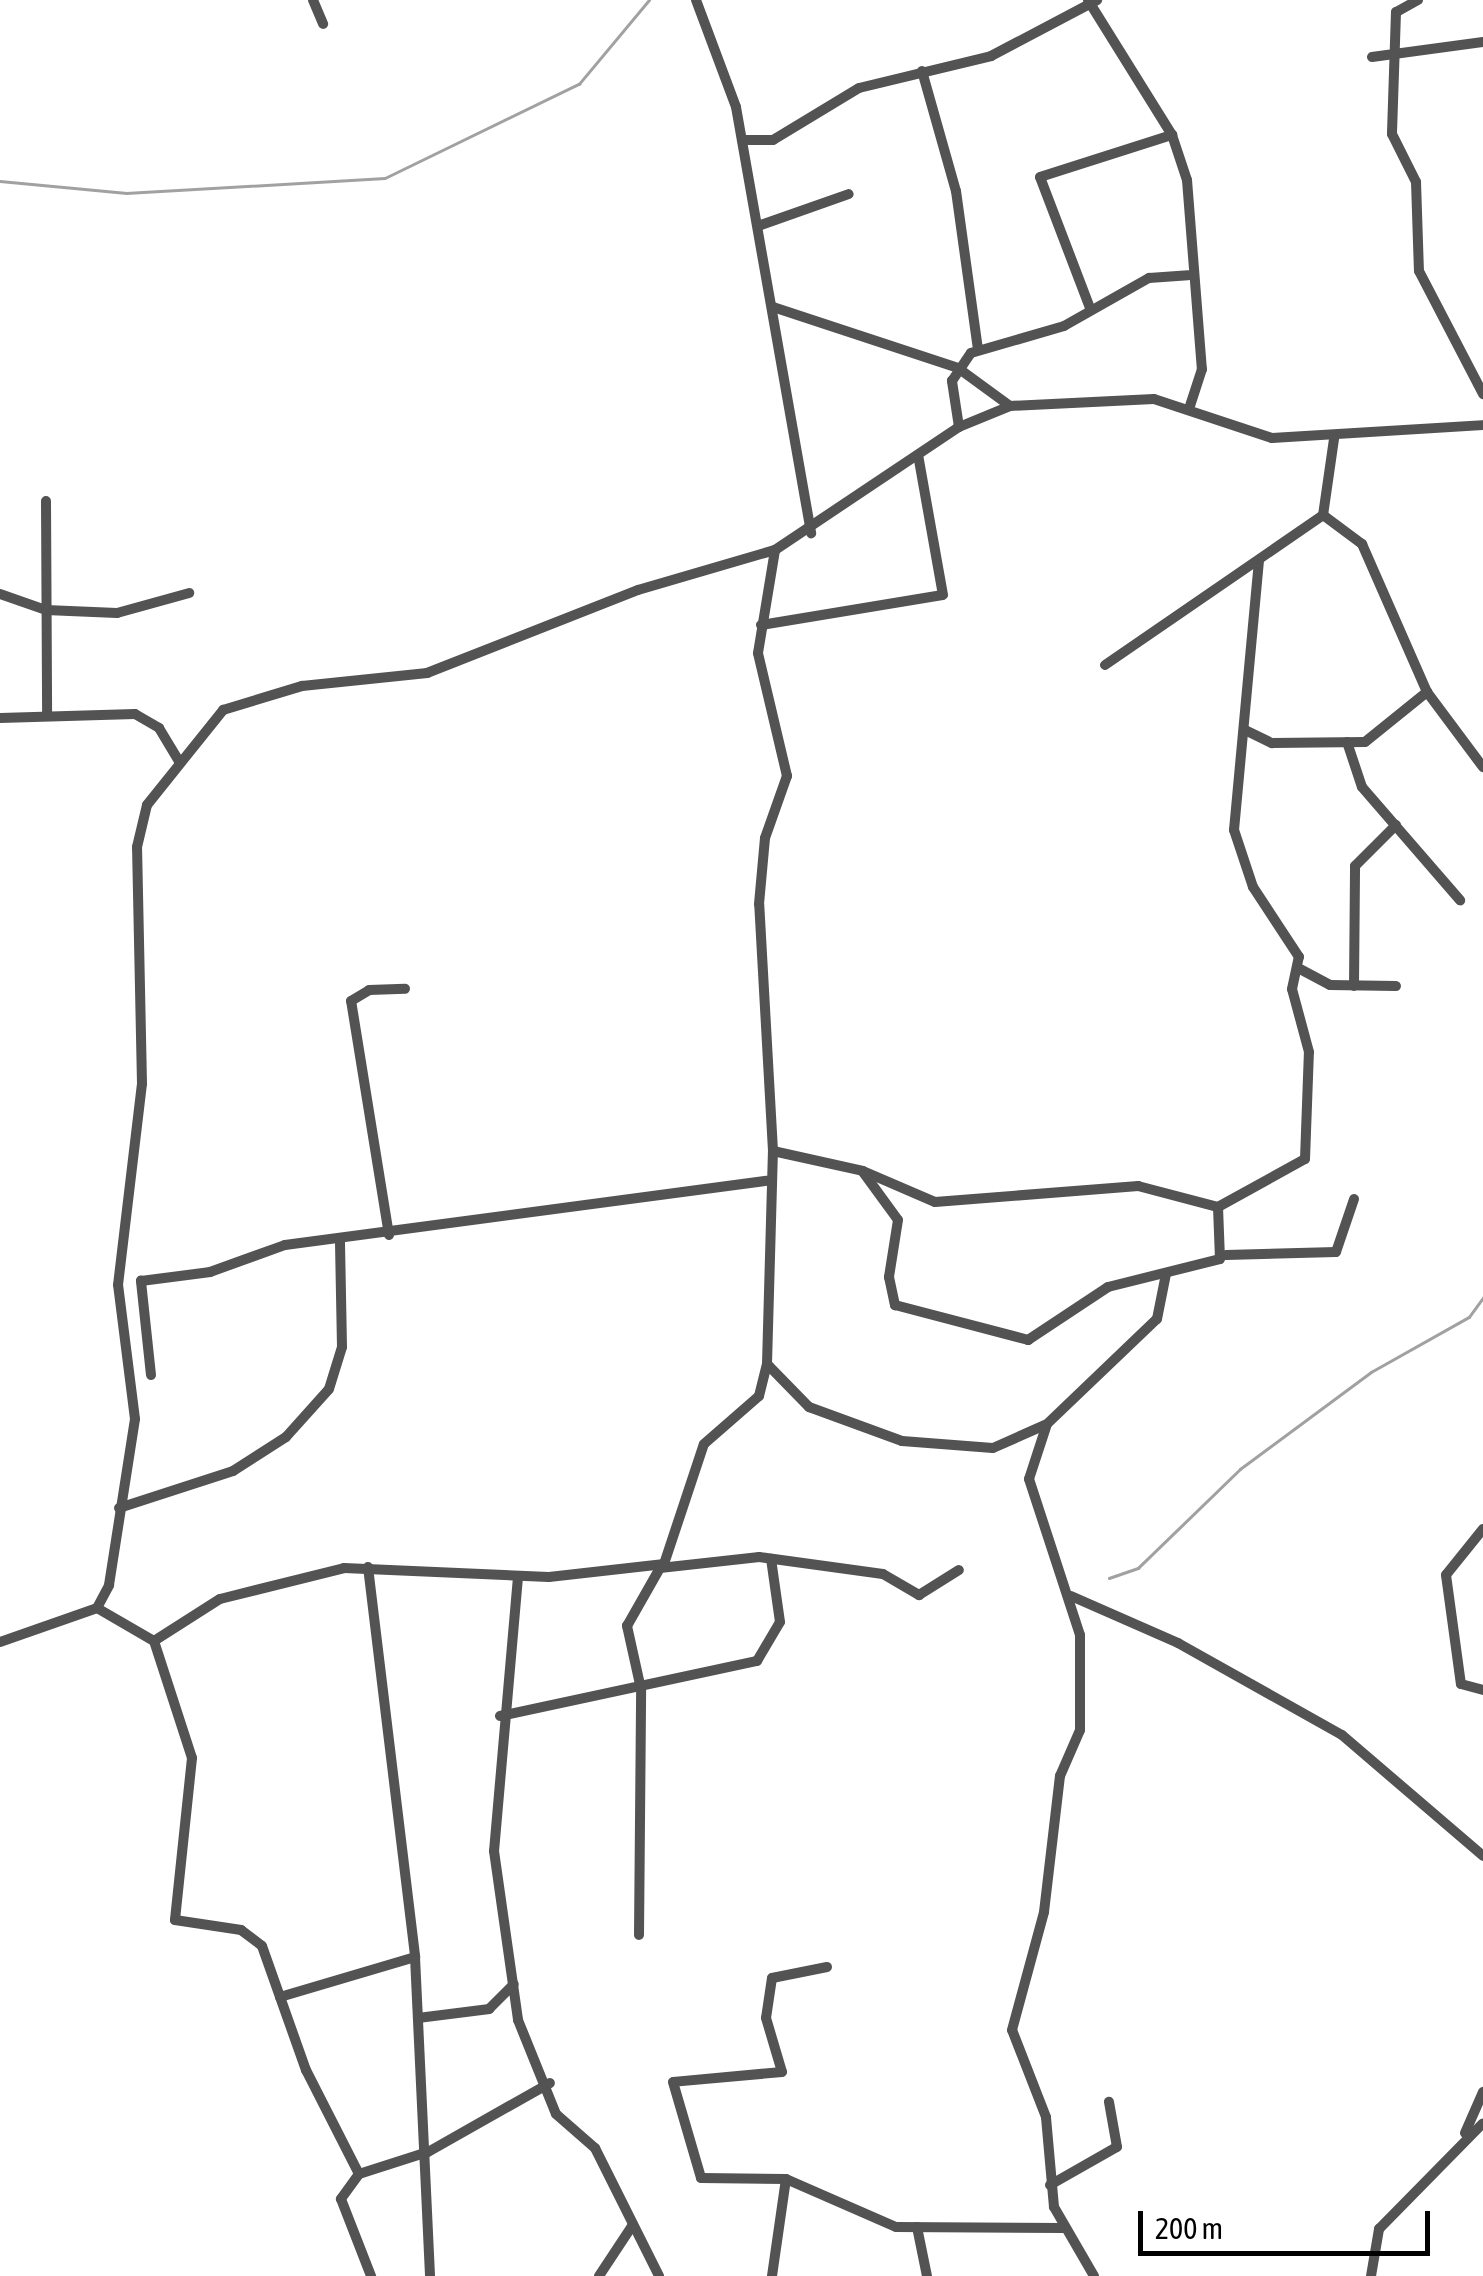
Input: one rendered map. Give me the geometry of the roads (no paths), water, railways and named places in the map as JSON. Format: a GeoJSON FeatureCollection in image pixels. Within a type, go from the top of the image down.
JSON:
{"type":"FeatureCollection","features":[{"type":"Feature","properties":{"kind":"street"},"geometry":{"type":"LineString","coordinates":[[313,0],[323,24]]}},
{"type":"Feature","properties":{"kind":"street"},"geometry":{"type":"LineString","coordinates":[[696,0],[719,46],[742,140],[811,533]]}},
{"type":"Feature","properties":{"kind":"street"},"geometry":{"type":"LineString","coordinates":[[1418,0],[1397,7],[1392,134],[1416,182],[1419,270],[1483,394]]}},
{"type":"Feature","properties":{"kind":"street"},"geometry":{"type":"LineString","coordinates":[[742,140],[768,142],[860,88],[991,56],[1092,2],[1172,135],[1187,180],[1188,275],[1202,369],[1190,405]]}},
{"type":"Feature","properties":{"kind":"street"},"geometry":{"type":"LineString","coordinates":[[1372,56],[1396,60],[1483,42]]}},
{"type":"Feature","properties":{"kind":"street"},"geometry":{"type":"LineString","coordinates":[[922,71],[956,191],[978,350]]}},
{"type":"Feature","properties":{"kind":"street"},"geometry":{"type":"LineString","coordinates":[[1090,308],[1040,176],[1172,135]]}},
{"type":"Feature","properties":{"kind":"street"},"geometry":{"type":"LineString","coordinates":[[758,226],[849,194]]}},
{"type":"Feature","properties":{"kind":"street"},"geometry":{"type":"LineString","coordinates":[[960,426],[950,403],[958,368],[978,350],[1064,326],[1149,278],[1188,275]]}},
{"type":"Feature","properties":{"kind":"street"},"geometry":{"type":"LineString","coordinates":[[773,308],[958,368],[1010,406]]}},
{"type":"Feature","properties":{"kind":"street"},"geometry":{"type":"LineString","coordinates":[[98,1608],[135,1419],[118,1285],[142,1084],[137,847],[147,804],[223,710],[302,686],[427,673],[638,590],[775,550],[811,533],[960,426],[1010,406],[1105,396],[1190,405],[1272,438],[1334,439],[1482,429]]}},
{"type":"Feature","properties":{"kind":"street"},"geometry":{"type":"LineString","coordinates":[[1105,666],[1324,515],[1334,439]]}},
{"type":"Feature","properties":{"kind":"street"},"geometry":{"type":"LineString","coordinates":[[761,625],[943,595],[918,455]]}},
{"type":"Feature","properties":{"kind":"street"},"geometry":{"type":"LineString","coordinates":[[46,501],[47,715]]}},
{"type":"Feature","properties":{"kind":"street"},"geometry":{"type":"LineString","coordinates":[[1324,515],[1362,544],[1426,692],[1483,767]]}},
{"type":"Feature","properties":{"kind":"street"},"geometry":{"type":"LineString","coordinates":[[639,1934],[641,1690],[626,1626],[660,1568],[704,1444],[758,1396],[767,1364],[767,1181],[773,1151],[759,904],[766,838],[786,776],[761,688],[761,625],[775,550]]}},
{"type":"Feature","properties":{"kind":"street"},"geometry":{"type":"LineString","coordinates":[[773,1151],[862,1171],[935,1202],[1154,1186],[1218,1206],[1310,1152],[1309,1052],[1292,995],[1300,969],[1291,933],[1236,852],[1259,561]]}},
{"type":"Feature","properties":{"kind":"street"},"geometry":{"type":"LineString","coordinates":[[0,594],[46,610],[116,613],[190,593]]}},
{"type":"Feature","properties":{"kind":"street"},"geometry":{"type":"LineString","coordinates":[[1245,730],[1272,743],[1347,742],[1373,737],[1426,692]]}},
{"type":"Feature","properties":{"kind":"street"},"geometry":{"type":"LineString","coordinates":[[0,718],[135,714],[158,728],[179,761]]}},
{"type":"Feature","properties":{"kind":"street"},"geometry":{"type":"LineString","coordinates":[[1347,742],[1362,786],[1460,900]]}},
{"type":"Feature","properties":{"kind":"street"},"geometry":{"type":"LineString","coordinates":[[1354,986],[1355,866],[1396,825]]}},
{"type":"Feature","properties":{"kind":"street"},"geometry":{"type":"LineString","coordinates":[[1300,969],[1318,983],[1396,986]]}},
{"type":"Feature","properties":{"kind":"street"},"geometry":{"type":"LineString","coordinates":[[389,1235],[351,1001],[369,990],[405,989]]}},
{"type":"Feature","properties":{"kind":"street"},"geometry":{"type":"LineString","coordinates":[[862,1171],[898,1220],[890,1292],[907,1314],[1035,1339],[1097,1292],[1226,1255],[1336,1252],[1354,1199]]}},
{"type":"Feature","properties":{"kind":"street"},"geometry":{"type":"LineString","coordinates":[[151,1375],[141,1281],[340,1240],[767,1181]]}},
{"type":"Feature","properties":{"kind":"street"},"geometry":{"type":"LineString","coordinates":[[1218,1206],[1226,1255]]}},
{"type":"Feature","properties":{"kind":"street"},"geometry":{"type":"LineString","coordinates":[[118,1508],[232,1471],[286,1437],[328,1389],[342,1348],[340,1240]]}},
{"type":"Feature","properties":{"kind":"street"},"geometry":{"type":"LineString","coordinates":[[767,1364],[809,1407],[902,1441],[992,1448],[1047,1424],[1147,1332],[1164,1305],[1166,1274]]}},
{"type":"Feature","properties":{"kind":"street"},"geometry":{"type":"LineString","coordinates":[[1047,1424],[1029,1494],[1071,1596],[1080,1730],[1060,1776],[1044,1912],[1012,2016],[1046,2117],[1050,2185],[1064,2228],[1094,2276]]}},
{"type":"Feature","properties":{"kind":"street"},"geometry":{"type":"LineString","coordinates":[[1483,1529],[1446,1575],[1462,1684],[1483,1690]]}},
{"type":"Feature","properties":{"kind":"street"},"geometry":{"type":"LineString","coordinates":[[500,1716],[737,1671],[770,1652],[780,1622],[771,1559]]}},
{"type":"Feature","properties":{"kind":"street"},"geometry":{"type":"LineString","coordinates":[[154,1641],[220,1599],[368,1567],[518,1576],[771,1559],[883,1574],[919,1595],[959,1570]]}},
{"type":"Feature","properties":{"kind":"street"},"geometry":{"type":"LineString","coordinates":[[368,1567],[415,1957],[428,2152],[430,2276]]}},
{"type":"Feature","properties":{"kind":"street"},"geometry":{"type":"LineString","coordinates":[[518,1576],[500,1716],[495,1879],[522,2039],[550,2083],[556,2114],[595,2148],[660,2276]]}},
{"type":"Feature","properties":{"kind":"street"},"geometry":{"type":"LineString","coordinates":[[1071,1596],[1178,1643],[1342,1735],[1483,1856]]}},
{"type":"Feature","properties":{"kind":"street"},"geometry":{"type":"LineString","coordinates":[[0,1642],[98,1608],[154,1641],[192,1758],[175,1920],[251,1934],[360,2174]]}},
{"type":"Feature","properties":{"kind":"street"},"geometry":{"type":"LineString","coordinates":[[280,1997],[415,1957]]}},
{"type":"Feature","properties":{"kind":"street"},"geometry":{"type":"LineString","coordinates":[[828,1967],[772,1978],[766,2018],[782,2072],[681,2076],[670,2092],[701,2178],[786,2179],[867,2220],[916,2227],[1064,2228]]}},
{"type":"Feature","properties":{"kind":"street"},"geometry":{"type":"LineString","coordinates":[[418,2018],[489,2009],[514,1984]]}},
{"type":"Feature","properties":{"kind":"street"},"geometry":{"type":"LineString","coordinates":[[371,2276],[341,2199],[360,2174],[428,2152],[550,2083]]}},
{"type":"Feature","properties":{"kind":"street"},"geometry":{"type":"LineString","coordinates":[[1465,2134],[1483,2092]]}},
{"type":"Feature","properties":{"kind":"street"},"geometry":{"type":"LineString","coordinates":[[1050,2185],[1117,2147],[1109,2102]]}},
{"type":"Feature","properties":{"kind":"street"},"geometry":{"type":"LineString","coordinates":[[1371,2276],[1379,2229],[1465,2134],[1483,2123]]}},
{"type":"Feature","properties":{"kind":"street"},"geometry":{"type":"LineString","coordinates":[[772,2276],[786,2179]]}},
{"type":"Feature","properties":{"kind":"street"},"geometry":{"type":"LineString","coordinates":[[599,2276],[632,2226]]}},
{"type":"Feature","properties":{"kind":"street"},"geometry":{"type":"LineString","coordinates":[[916,2227],[927,2276]]}},
{"type":"Feature","properties":{"kind":"waterway"},"geometry":{"type":"LineString","coordinates":[[0,181],[126,193],[385,178],[579,84],[649,0]]}},
{"type":"Feature","properties":{"kind":"waterway"},"geometry":{"type":"LineString","coordinates":[[1109,1578],[1138,1568],[1240,1469],[1371,1372],[1469,1317],[1483,1298]]}}]}
